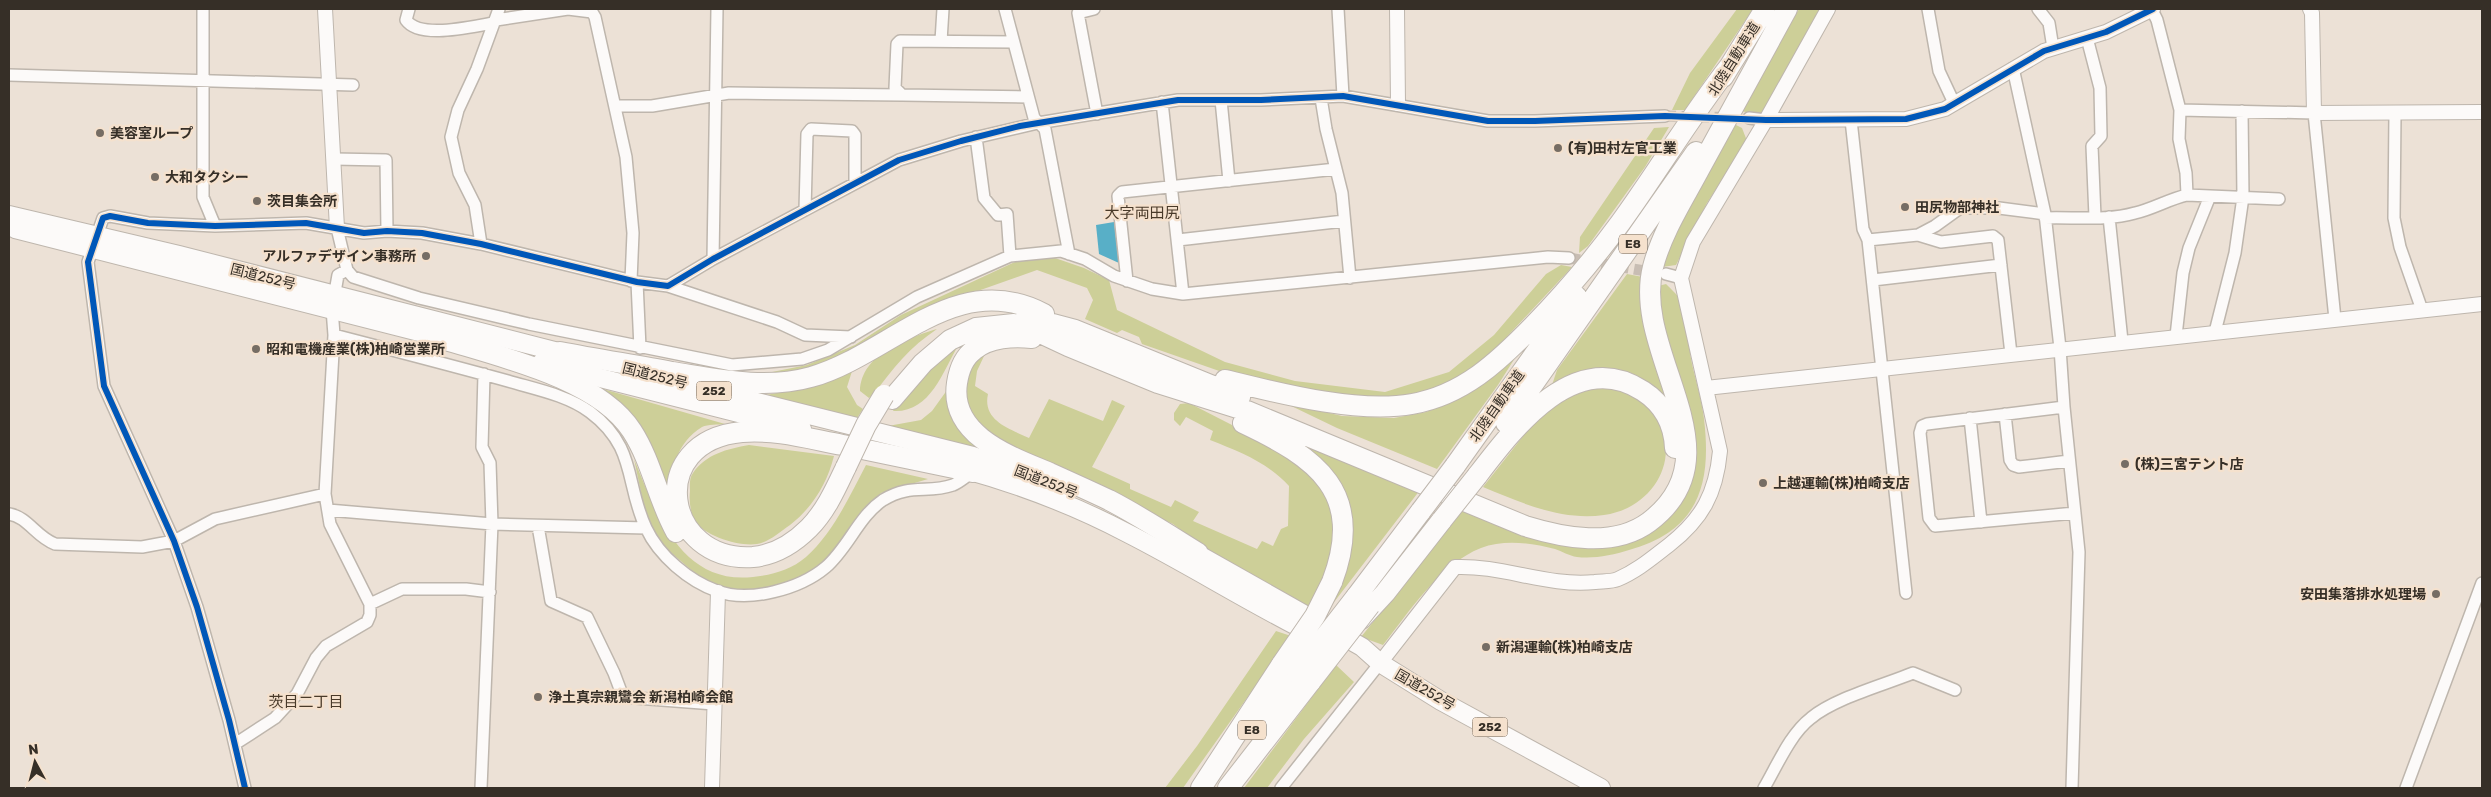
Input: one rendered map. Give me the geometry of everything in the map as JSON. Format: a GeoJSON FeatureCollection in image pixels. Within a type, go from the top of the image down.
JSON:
{"type":"FeatureCollection","features":[{"type":"Feature","properties":{"kind":"highway","name":"北陸自動車道"},"geometry":{"type":"LineString","coordinates":[[1468,471],[1730,67],[1765,9]]}},
{"type":"Feature","properties":{"kind":"highway","name":"北陸自動車道"},"geometry":{"type":"LineString","coordinates":[[1207,788],[1297,673],[1366,603],[1468,471],[1643,231],[1787,9]]}},
{"type":"Feature","properties":{"kind":"highway"},"geometry":{"type":"LineString","coordinates":[[1162,374],[1504,518],[1542,531],[1573,537],[1604,537],[1633,531],[1645,525],[1666,508],[1675,495],[1681,484],[1687,457],[1687,442],[1681,409],[1659,352],[1652,320],[1650,286],[1653,269],[1666,232],[1787,9]]}},
{"type":"Feature","properties":{"kind":"highway"},"geometry":{"type":"LineString","coordinates":[[1162,374],[1355,404],[1409,405],[1440,397],[1456,390],[1472,381],[1504,354],[1555,304],[1621,222],[1706,97],[1730,67]]}},
{"type":"Feature","properties":{"kind":"highway","name":"国道252号"},"geometry":{"type":"LineString","coordinates":[[9,215],[93,242],[333,302],[560,352],[934,446],[1039,477],[1105,505],[1198,554],[1362,647],[1380,663],[1441,701],[1601,788]]}},
{"type":"Feature","properties":{"kind":"highway","name":"国道252号"},"geometry":{"type":"LineString","coordinates":[[9,227],[93,242]]}},
{"type":"Feature","properties":{"kind":"highway"},"geometry":{"type":"LineString","coordinates":[[560,352],[731,382],[764,383],[810,378],[838,368],[925,318],[966,303],[990,300],[1015,302],[1040,311],[1072,338]]}},
{"type":"Feature","properties":{"kind":"highway","name":"国道252号"},"geometry":{"type":"LineString","coordinates":[[333,302],[430,335],[973,472],[1022,487],[1092,516],[1159,549],[1294,625],[1356,656],[1380,663]]}},
{"type":"Feature","properties":{"kind":"highway"},"geometry":{"type":"LineString","coordinates":[[430,335],[554,375],[602,400],[614,409],[633,432],[641,446],[662,506],[676,532],[695,551],[717,563],[744,568],[770,565],[794,554],[825,526],[851,468],[866,425],[888,397],[903,370],[942,335],[969,321],[995,315],[1020,316],[1162,374],[1508,507],[1565,524],[1595,526],[1610,524],[1634,516],[1647,508],[1657,500],[1670,478],[1676,452],[1675,439],[1667,415],[1646,393],[1618,380],[1591,380],[1565,388],[1533,410],[1468,471]]}},
{"type":"Feature","properties":{"kind":"highway"},"geometry":{"type":"LineString","coordinates":[[1072,338],[1022,337],[996,340],[974,349],[962,366],[956,387],[957,399],[966,421],[984,441],[998,450],[1109,500],[1198,554]]}},
{"type":"Feature","properties":{"kind":"highway"},"geometry":{"type":"LineString","coordinates":[[1162,374],[1287,446],[1318,468],[1338,501],[1343,527],[1341,553],[1332,582],[1315,616],[1297,673],[1201,788]]}},
{"type":"Feature","properties":{"kind":"highway"},"geometry":{"type":"LineString","coordinates":[[851,468],[810,528],[788,545],[761,556],[733,556],[710,548],[690,532],[681,517],[676,500],[678,475],[690,453],[712,439],[742,432],[786,435],[973,472]]}},
{"type":"Feature","properties":{"kind":"highway","name":"北陸自動車道"},"geometry":{"type":"LineString","coordinates":[[1228,788],[1297,673],[1352,629],[1366,603]]}},
{"type":"Feature","properties":{"kind":"street"},"geometry":{"type":"LineString","coordinates":[[203,9],[203,197],[215,226]]}},
{"type":"Feature","properties":{"kind":"street"},"geometry":{"type":"LineString","coordinates":[[325,9],[337,228],[347,270],[353,277],[419,298],[640,348],[732,365],[802,359],[828,350],[917,297],[1010,256],[1061,251],[1085,260],[1127,281],[1152,289],[1183,294],[1548,257],[1569,258]]}},
{"type":"Feature","properties":{"kind":"street"},"geometry":{"type":"LineString","coordinates":[[409,9],[406,20],[409,24],[427,30],[451,30],[568,9],[592,12],[596,17],[627,167],[640,348]]}},
{"type":"Feature","properties":{"kind":"street"},"geometry":{"type":"LineString","coordinates":[[481,244],[474,205],[459,173],[451,137],[458,110],[477,69],[499,9]]}},
{"type":"Feature","properties":{"kind":"street"},"geometry":{"type":"LineString","coordinates":[[713,259],[717,9]]}},
{"type":"Feature","properties":{"kind":"street"},"geometry":{"type":"LineString","coordinates":[[941,41],[943,9]]}},
{"type":"Feature","properties":{"kind":"street"},"geometry":{"type":"LineString","coordinates":[[1005,9],[1034,118],[1045,129],[1069,254]]}},
{"type":"Feature","properties":{"kind":"street"},"geometry":{"type":"LineString","coordinates":[[1094,9],[1078,13],[1097,114]]}},
{"type":"Feature","properties":{"kind":"street"},"geometry":{"type":"LineString","coordinates":[[1338,9],[1343,96]]}},
{"type":"Feature","properties":{"kind":"street"},"geometry":{"type":"LineString","coordinates":[[1397,9],[1398,104]]}},
{"type":"Feature","properties":{"kind":"street"},"geometry":{"type":"LineString","coordinates":[[1281,788],[1455,567],[1478,566],[1558,582],[1581,583],[1616,580],[1637,570],[1679,537],[1702,511],[1718,474],[1720,451],[1681,278],[1693,242],[1766,120],[1828,9]]}},
{"type":"Feature","properties":{"kind":"street"},"geometry":{"type":"LineString","coordinates":[[1928,9],[1939,71],[1954,103]]}},
{"type":"Feature","properties":{"kind":"street"},"geometry":{"type":"LineString","coordinates":[[2038,9],[2049,23],[2053,48]]}},
{"type":"Feature","properties":{"kind":"street"},"geometry":{"type":"LineString","coordinates":[[1749,118],[1766,120],[1906,119],[1931,113],[1954,103],[2013,68],[2053,48],[2106,32],[2152,9],[2157,20],[2180,110],[2179,139],[2186,173],[2187,195]]}},
{"type":"Feature","properties":{"kind":"street"},"geometry":{"type":"LineString","coordinates":[[2310,9],[2312,13],[2314,113],[2335,319]]}},
{"type":"Feature","properties":{"kind":"street"},"geometry":{"type":"LineString","coordinates":[[2087,38],[2100,88],[2101,136],[2092,146],[2095,217]]}},
{"type":"Feature","properties":{"kind":"street"},"geometry":{"type":"LineString","coordinates":[[902,95],[896,88],[897,44],[900,41],[1013,42]]}},
{"type":"Feature","properties":{"kind":"street"},"geometry":{"type":"LineString","coordinates":[[2013,68],[2045,216],[2060,348],[2075,513],[2079,570],[2072,788]]}},
{"type":"Feature","properties":{"kind":"street"},"geometry":{"type":"LineString","coordinates":[[9,75],[353,85]]}},
{"type":"Feature","properties":{"kind":"street"},"geometry":{"type":"LineString","coordinates":[[615,106],[652,106],[716,94],[738,93],[1028,97]]}},
{"type":"Feature","properties":{"kind":"street"},"geometry":{"type":"LineString","coordinates":[[668,286],[713,259],[899,160],[976,137],[1038,123],[1162,102],[1343,96],[1488,121],[1665,116]]}},
{"type":"Feature","properties":{"kind":"street"},"geometry":{"type":"LineString","coordinates":[[1321,98],[1342,193],[1350,278]]}},
{"type":"Feature","properties":{"kind":"street"},"geometry":{"type":"LineString","coordinates":[[1221,100],[1229,181]]}},
{"type":"Feature","properties":{"kind":"street"},"geometry":{"type":"LineString","coordinates":[[1162,102],[1183,294]]}},
{"type":"Feature","properties":{"kind":"street"},"geometry":{"type":"LineString","coordinates":[[2180,110],[2314,113],[2482,112]]}},
{"type":"Feature","properties":{"kind":"street"},"geometry":{"type":"LineString","coordinates":[[2215,332],[2235,252],[2243,197],[2242,111]]}},
{"type":"Feature","properties":{"kind":"street"},"geometry":{"type":"LineString","coordinates":[[2395,113],[2394,218],[2400,247],[2422,310]]}},
{"type":"Feature","properties":{"kind":"street"},"geometry":{"type":"LineString","coordinates":[[1851,120],[1862,229],[1868,240],[1884,369],[1906,593]]}},
{"type":"Feature","properties":{"kind":"street"},"geometry":{"type":"LineString","coordinates":[[805,210],[808,134],[811,129],[852,130],[855,135],[855,182]]}},
{"type":"Feature","properties":{"kind":"street"},"geometry":{"type":"LineString","coordinates":[[976,137],[984,198],[998,215],[1007,214],[1010,256]]}},
{"type":"Feature","properties":{"kind":"street"},"geometry":{"type":"LineString","coordinates":[[334,159],[386,160],[387,231]]}},
{"type":"Feature","properties":{"kind":"street"},"geometry":{"type":"LineString","coordinates":[[1127,281],[1118,196],[1122,192],[1336,170]]}},
{"type":"Feature","properties":{"kind":"street"},"geometry":{"type":"LineString","coordinates":[[1868,240],[1918,235],[1935,226],[1960,208],[1999,208],[2045,216],[2109,217],[2135,213],[2171,198],[2187,195],[2279,199]]}},
{"type":"Feature","properties":{"kind":"street"},"geometry":{"type":"LineString","coordinates":[[2176,336],[2183,274],[2189,248],[2210,196]]}},
{"type":"Feature","properties":{"kind":"street"},"geometry":{"type":"LineString","coordinates":[[246,788],[197,607],[174,541],[104,386],[88,262],[93,242],[103,218],[110,216],[148,223],[215,226],[278,222],[306,223],[364,233],[387,231],[422,233],[481,244],[634,282],[668,286],[777,322],[805,335],[852,337]]}},
{"type":"Feature","properties":{"kind":"street"},"geometry":{"type":"LineString","coordinates":[[2109,217],[2122,342]]}},
{"type":"Feature","properties":{"kind":"street"},"geometry":{"type":"LineString","coordinates":[[1178,240],[1344,221]]}},
{"type":"Feature","properties":{"kind":"street"},"geometry":{"type":"LineString","coordinates":[[1918,235],[1941,242],[1993,236],[1998,240],[2011,354]]}},
{"type":"Feature","properties":{"kind":"street"},"geometry":{"type":"LineString","coordinates":[[1873,280],[2001,265]]}},
{"type":"Feature","properties":{"kind":"street"},"geometry":{"type":"LineString","coordinates":[[235,744],[275,718],[297,694],[316,658],[326,646],[367,622],[370,615],[370,604],[330,524],[325,494],[334,335],[333,302],[338,275],[347,270]]}},
{"type":"Feature","properties":{"kind":"street"},"geometry":{"type":"LineString","coordinates":[[1666,274],[1681,278]]}},
{"type":"Feature","properties":{"kind":"street"},"geometry":{"type":"LineString","coordinates":[[1706,388],[2060,348],[2482,304]]}},
{"type":"Feature","properties":{"kind":"street"},"geometry":{"type":"LineString","coordinates":[[334,335],[484,374],[566,399],[589,411],[605,424],[619,443],[628,464],[646,528],[668,558],[684,573],[718,592],[739,594],[765,593],[785,589],[806,580],[826,567],[880,503],[902,491],[955,484],[973,472]]}},
{"type":"Feature","properties":{"kind":"street"},"geometry":{"type":"LineString","coordinates":[[481,788],[492,524],[490,463],[482,447],[484,374]]}},
{"type":"Feature","properties":{"kind":"street"},"geometry":{"type":"LineString","coordinates":[[2064,407],[1927,424],[1922,426],[1920,433],[1929,518],[1935,526],[2075,513]]}},
{"type":"Feature","properties":{"kind":"street"},"geometry":{"type":"LineString","coordinates":[[2005,414],[2010,460],[2013,465],[2019,467],[2069,461]]}},
{"type":"Feature","properties":{"kind":"street"},"geometry":{"type":"LineString","coordinates":[[1970,418],[1981,522]]}},
{"type":"Feature","properties":{"kind":"street"},"geometry":{"type":"LineString","coordinates":[[9,514],[24,520],[43,540],[56,544],[142,547],[174,541],[215,519],[325,494]]}},
{"type":"Feature","properties":{"kind":"street"},"geometry":{"type":"LineString","coordinates":[[328,510],[492,524],[646,528]]}},
{"type":"Feature","properties":{"kind":"street"},"geometry":{"type":"LineString","coordinates":[[538,526],[551,601],[587,617],[614,673],[623,697],[714,704]]}},
{"type":"Feature","properties":{"kind":"street"},"geometry":{"type":"LineString","coordinates":[[2406,788],[2482,583]]}},
{"type":"Feature","properties":{"kind":"street"},"geometry":{"type":"LineString","coordinates":[[370,604],[402,590],[466,589],[490,592]]}},
{"type":"Feature","properties":{"kind":"street"},"geometry":{"type":"LineString","coordinates":[[712,788],[718,592]]}},
{"type":"Feature","properties":{"kind":"street"},"geometry":{"type":"LineString","coordinates":[[1764,788],[1798,731],[1810,718],[1828,707],[1913,673],[1955,690]]}},
{"type":"Feature","properties":{"kind":"green space"},"geometry":{"type":"Polygon","coordinates":[[[1737,9],[1753,9],[1685,110],[1672,110],[1690,73],[1737,9]]]}},
{"type":"Feature","properties":{"kind":"green space"},"geometry":{"type":"Polygon","coordinates":[[[1799,9],[1820,9],[1764,110],[1759,115],[1741,111],[1799,9]]]}},
{"type":"Feature","properties":{"kind":"green space"},"geometry":{"type":"Polygon","coordinates":[[[1734,124],[1742,128],[1747,141],[1707,203],[1676,265],[1662,267],[1678,223],[1734,124]]]}},
{"type":"Feature","properties":{"kind":"green space"},"geometry":{"type":"Polygon","coordinates":[[[1669,127],[1645,167],[1588,246],[1579,253],[1580,237],[1654,128],[1669,127]]]}},
{"type":"Feature","properties":{"kind":"green space"},"geometry":{"type":"Polygon","coordinates":[[[1055,258],[1084,268],[1109,280],[1117,310],[1225,362],[1295,381],[1385,392],[1449,372],[1494,335],[1546,274],[1561,265],[1572,267],[1501,343],[1471,370],[1448,383],[1426,391],[1380,399],[1301,390],[1225,373],[1142,344],[1139,337],[1122,330],[1117,333],[1085,319],[1093,300],[1087,288],[1037,270],[941,304],[813,371],[747,377],[807,365],[855,345],[901,315],[1017,261],[1055,258]]]}},
{"type":"Feature","properties":{"kind":"green space"},"geometry":{"type":"Polygon","coordinates":[[[1627,274],[1643,277],[1671,402],[1644,379],[1615,369],[1585,370],[1552,385],[1557,370],[1627,274]]]}},
{"type":"Feature","properties":{"kind":"green space"},"geometry":{"type":"Polygon","coordinates":[[[1666,284],[1683,304],[1692,364],[1704,419],[1706,443],[1702,484],[1695,502],[1685,518],[1671,531],[1652,542],[1623,552],[1603,556],[1577,557],[1555,549],[1518,543],[1490,545],[1481,548],[1466,555],[1439,577],[1426,590],[1383,645],[1361,637],[1464,509],[1589,542],[1679,500],[1670,363],[1658,286],[1666,284]]]}},
{"type":"Feature","properties":{"kind":"green space"},"geometry":{"type":"Polygon","coordinates":[[[937,329],[902,358],[874,394],[869,398],[860,391],[862,378],[868,367],[877,357],[912,337],[937,329]]]}},
{"type":"Feature","properties":{"kind":"green space"},"geometry":{"type":"Polygon","coordinates":[[[1525,342],[1498,385],[1437,469],[1337,428],[1283,402],[1342,416],[1394,418],[1426,412],[1459,398],[1525,342]]]}},
{"type":"Feature","properties":{"kind":"green space"},"geometry":{"type":"Polygon","coordinates":[[[958,346],[940,379],[926,398],[906,410],[893,411],[902,394],[958,346]]]}},
{"type":"Feature","properties":{"kind":"green space"},"geometry":{"type":"Polygon","coordinates":[[[985,354],[977,371],[975,386],[988,394],[987,403],[989,411],[999,423],[1029,438],[1049,399],[1103,421],[1112,400],[1125,406],[1092,467],[1130,484],[1130,489],[1171,507],[1175,500],[1199,512],[1193,521],[1257,549],[1262,541],[1273,546],[1281,529],[1288,526],[1289,486],[1272,470],[1262,464],[1210,440],[1213,431],[1186,417],[1180,426],[1174,420],[1174,413],[1180,404],[1189,403],[1302,461],[1331,503],[1336,531],[1331,559],[1318,595],[1307,612],[1201,545],[1173,524],[991,441],[966,407],[963,381],[977,358],[985,354]]]}},
{"type":"Feature","properties":{"kind":"green space"},"geometry":{"type":"Polygon","coordinates":[[[853,368],[847,387],[857,405],[863,409],[857,418],[766,395],[814,386],[853,368]]]}},
{"type":"Feature","properties":{"kind":"green space"},"geometry":{"type":"Polygon","coordinates":[[[589,385],[725,424],[702,427],[687,440],[673,467],[667,496],[589,385]]]}},
{"type":"Feature","properties":{"kind":"green space"},"geometry":{"type":"Polygon","coordinates":[[[950,386],[1001,461],[888,426],[921,420],[932,411],[950,386]]]}},
{"type":"Feature","properties":{"kind":"green space"},"geometry":{"type":"Polygon","coordinates":[[[1610,388],[1631,394],[1647,407],[1660,425],[1665,442],[1665,459],[1660,475],[1651,489],[1638,501],[1622,510],[1604,515],[1572,515],[1542,509],[1483,487],[1547,406],[1586,389],[1610,388]]]}},
{"type":"Feature","properties":{"kind":"green space"},"geometry":{"type":"Polygon","coordinates":[[[749,445],[834,456],[818,495],[798,518],[770,539],[757,544],[741,544],[714,536],[695,521],[690,506],[690,482],[693,473],[704,461],[718,453],[749,445]]]}},
{"type":"Feature","properties":{"kind":"green space"},"geometry":{"type":"Polygon","coordinates":[[[1312,445],[1420,490],[1328,610],[1348,528],[1310,455],[1309,448],[1312,445]]]}},
{"type":"Feature","properties":{"kind":"green space"},"geometry":{"type":"Polygon","coordinates":[[[634,459],[662,522],[675,541],[690,557],[707,570],[728,576],[753,577],[767,575],[788,569],[800,562],[816,547],[832,526],[866,465],[928,479],[881,493],[825,561],[805,576],[758,593],[711,587],[661,544],[646,516],[634,459]]]}},
{"type":"Feature","properties":{"kind":"green space"},"geometry":{"type":"Polygon","coordinates":[[[1276,631],[1291,636],[1183,788],[1165,788],[1197,746],[1276,631]]]}},
{"type":"Feature","properties":{"kind":"green space"},"geometry":{"type":"Polygon","coordinates":[[[1336,665],[1354,682],[1304,739],[1267,788],[1244,788],[1336,665]]]}},
{"type":"Feature","properties":{"kind":"water"},"geometry":{"type":"Polygon","coordinates":[[[1114,222],[1119,263],[1099,254],[1096,225],[1114,222]]]}},
{"type":"Feature","properties":{"kind":"tunnel"},"geometry":{"type":"LineString","coordinates":[[1665,116],[1749,118]]}},
{"type":"Feature","properties":{"kind":"tunnel"},"geometry":{"type":"LineString","coordinates":[[1569,258],[1657,273]]}},
{"type":"Feature","properties":{"kind":"cycle path"},"geometry":{"type":"LineString","coordinates":[[245,788],[229,720],[197,607],[174,541],[104,386],[88,262],[103,218],[110,216],[148,223],[215,226],[306,223],[364,233],[387,231],[422,233],[481,244],[637,282],[668,286],[713,259],[899,160],[961,141],[1020,126],[1178,100],[1261,100],[1343,96],[1488,121],[1665,116],[1766,120],[1906,119],[1945,109],[2044,51],[2106,32],[2153,9]]}},
{"type":"Feature","properties":{"kind":"place","name":"美容室ループ"},"geometry":{"type":"Point","coordinates":[100,133]}},
{"type":"Feature","properties":{"kind":"place","name":"(有)田村左官工業"},"geometry":{"type":"Point","coordinates":[1558,148]}},
{"type":"Feature","properties":{"kind":"place","name":"大和タクシー"},"geometry":{"type":"Point","coordinates":[155,177]}},
{"type":"Feature","properties":{"kind":"place","name":"茨目集会所"},"geometry":{"type":"Point","coordinates":[257,201]}},
{"type":"Feature","properties":{"kind":"place","name":"田尻物部神社"},"geometry":{"type":"Point","coordinates":[1905,207]}},
{"type":"Feature","properties":{"kind":"place","name":"アルファデザイン事務所"},"geometry":{"type":"Point","coordinates":[426,256]}},
{"type":"Feature","properties":{"kind":"place","name":"昭和電機産業(株)柏崎営業所"},"geometry":{"type":"Point","coordinates":[256,349]}},
{"type":"Feature","properties":{"kind":"place","name":"(株)三宮テント店"},"geometry":{"type":"Point","coordinates":[2125,464]}},
{"type":"Feature","properties":{"kind":"place","name":"上越運輸(株)柏崎支店"},"geometry":{"type":"Point","coordinates":[1763,483]}},
{"type":"Feature","properties":{"kind":"place","name":"安田集落排水処理場"},"geometry":{"type":"Point","coordinates":[2436,594]}},
{"type":"Feature","properties":{"kind":"place","name":"新潟運輸(株)柏崎支店"},"geometry":{"type":"Point","coordinates":[1486,647]}},
{"type":"Feature","properties":{"kind":"place","name":"浄土真宗親鸞会 新潟柏崎会館"},"geometry":{"type":"Point","coordinates":[538,697]}},
{"type":"Feature","properties":{"kind":"district","name":"大字両田尻"},"geometry":{"type":"Point","coordinates":[1142,213]}},
{"type":"Feature","properties":{"kind":"district","name":"茨目二丁目"},"geometry":{"type":"Point","coordinates":[306,702]}}]}
